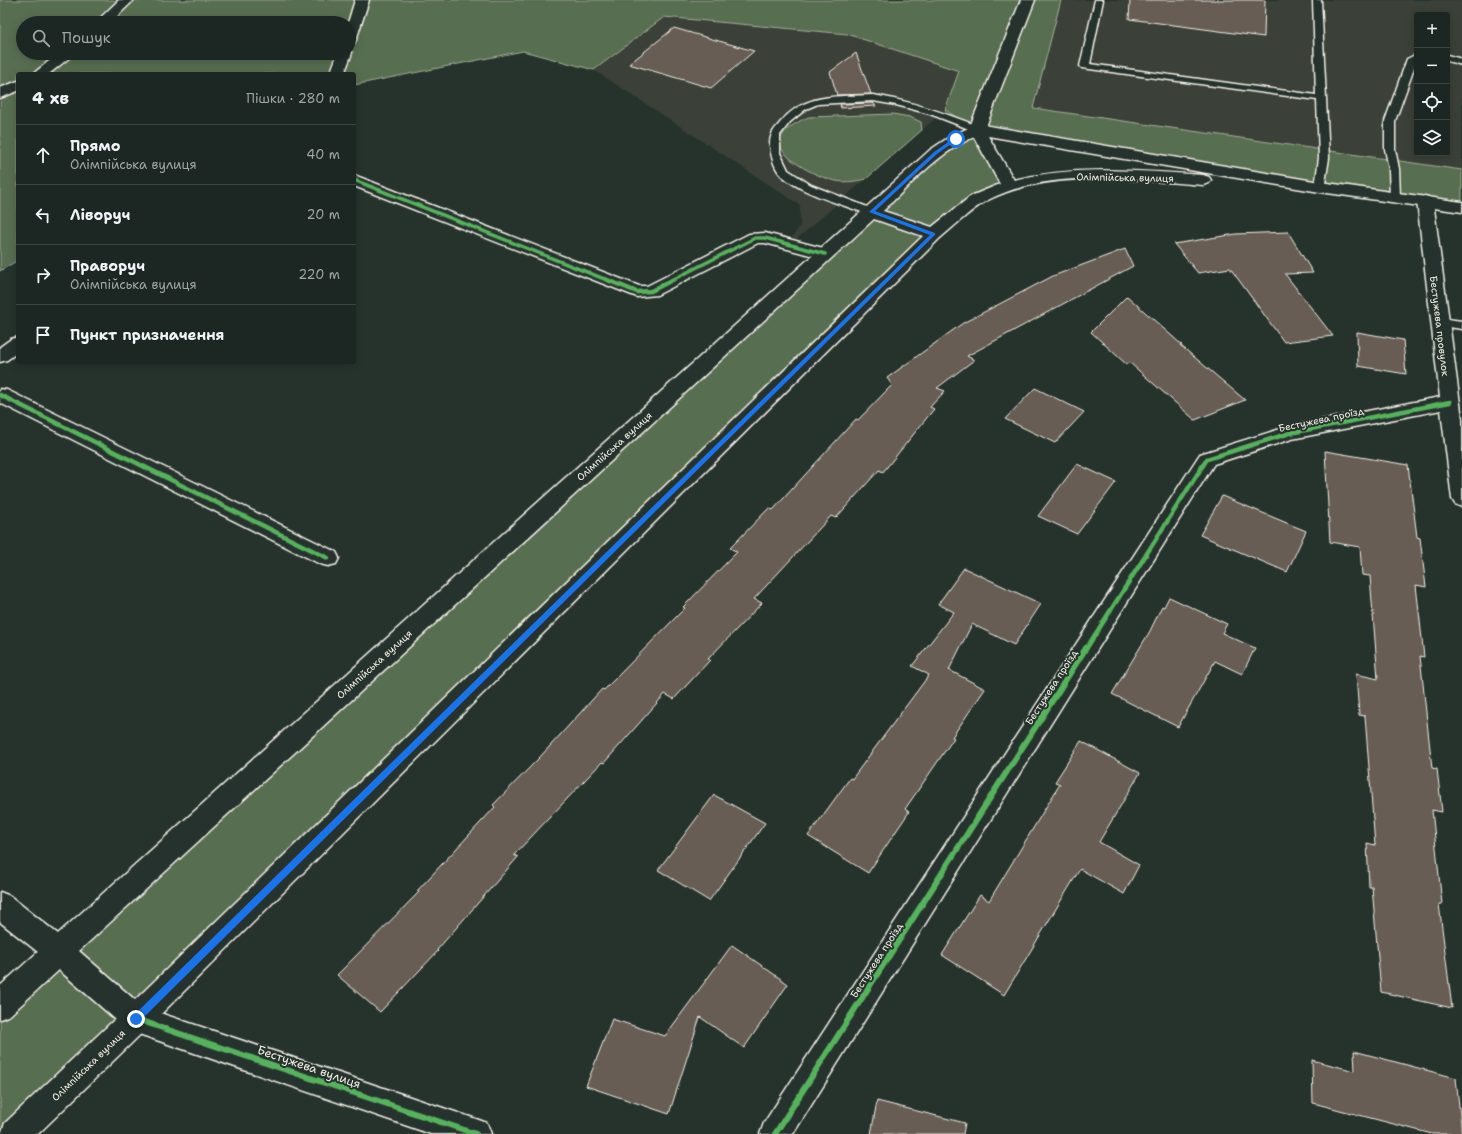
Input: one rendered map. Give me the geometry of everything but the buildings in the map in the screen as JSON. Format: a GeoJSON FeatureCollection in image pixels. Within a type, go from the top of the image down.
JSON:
{"type":"FeatureCollection","features":[{"type":"Feature","properties":{"kind":"main road"},"geometry":{"type":"LineString","coordinates":[[110,16],[127,0]]}},
{"type":"Feature","properties":{"kind":"main road"},"geometry":{"type":"LineString","coordinates":[[356,18],[362,0]]}},
{"type":"Feature","properties":{"kind":"main road"},"geometry":{"type":"LineString","coordinates":[[1009,185],[977,129],[1028,0]]}},
{"type":"Feature","properties":{"kind":"main road"},"geometry":{"type":"LineString","coordinates":[[43,72],[59,60]]}},
{"type":"Feature","properties":{"kind":"main road"},"geometry":{"type":"LineString","coordinates":[[338,72],[342,60]]}},
{"type":"Feature","properties":{"kind":"main road"},"geometry":{"type":"LineString","coordinates":[[0,94],[16,86]]}},
{"type":"Feature","properties":{"kind":"main road","name":"Олімпійська вулиця"},"geometry":{"type":"LineString","coordinates":[[0,1005],[936,153],[956,139],[977,129],[1320,187],[1395,196],[1462,207]]}},
{"type":"Feature","properties":{"kind":"main road","name":"Олімпійська вулиця"},"geometry":{"type":"LineString","coordinates":[[16,1134],[136,1019],[934,234],[983,196],[1009,185],[1043,179],[1088,175],[1161,177],[1320,187]]}},
{"type":"Feature","properties":{"kind":"main road"},"geometry":{"type":"LineString","coordinates":[[356,181],[637,292],[651,291],[756,238],[765,238],[825,254]]}},
{"type":"Feature","properties":{"kind":"main road","name":"Бестужева провулок"},"geometry":{"type":"LineString","coordinates":[[1425,201],[1450,402],[1457,429],[1462,499]]}},
{"type":"Feature","properties":{"kind":"main road"},"geometry":{"type":"LineString","coordinates":[[872,212],[934,234]]}},
{"type":"Feature","properties":{"kind":"main road"},"geometry":{"type":"LineString","coordinates":[[0,356],[16,344]]}},
{"type":"Feature","properties":{"kind":"main road"},"geometry":{"type":"LineString","coordinates":[[0,395],[328,558]]}},
{"type":"Feature","properties":{"kind":"main road","name":"Бестужева проїзд"},"geometry":{"type":"LineString","coordinates":[[775,1134],[1207,459],[1290,433],[1450,402]]}},
{"type":"Feature","properties":{"kind":"main road","name":"Бестужева вулиця"},"geometry":{"type":"LineString","coordinates":[[0,905],[58,951],[136,1019],[476,1134]]}},
{"type":"Feature","properties":{"kind":"lane"},"geometry":{"type":"LineString","coordinates":[[1099,0],[1085,66],[1321,98]]}},
{"type":"Feature","properties":{"kind":"lane"},"geometry":{"type":"LineString","coordinates":[[1317,0],[1324,158],[1320,187]]}},
{"type":"Feature","properties":{"kind":"lane"},"geometry":{"type":"LineString","coordinates":[[1395,196],[1394,169],[1390,149],[1390,121],[1412,59],[1414,58]]}},
{"type":"Feature","properties":{"kind":"lane"},"geometry":{"type":"LineString","coordinates":[[1450,59],[1462,62]]}},
{"type":"Feature","properties":{"kind":"lane"},"geometry":{"type":"LineString","coordinates":[[872,212],[807,187],[784,172],[775,153],[775,135],[787,120],[803,107],[816,101],[873,98],[897,102],[941,115],[977,129]]}},
{"type":"Feature","properties":{"kind":"lane"},"geometry":{"type":"LineString","coordinates":[[1439,322],[1462,325]]}},
{"type":"Feature","properties":{"kind":"shaded area"},"geometry":{"type":"Polygon","coordinates":[[[1061,0],[1462,0],[1462,170],[1033,108],[1061,0]]]}},
{"type":"Feature","properties":{"kind":"shaded area"},"geometry":{"type":"Polygon","coordinates":[[[664,17],[847,34],[959,71],[945,110],[783,251],[800,226],[800,205],[594,70],[664,17]]]}},
{"type":"Feature","properties":{"kind":"green space"},"geometry":{"type":"Polygon","coordinates":[[[0,0],[1061,0],[1033,108],[1462,170],[1462,208],[977,129],[1009,185],[964,210],[16,1134],[0,1134],[0,1005],[871,212],[976,129],[945,110],[959,71],[847,34],[664,17],[594,70],[523,51],[356,85],[356,72],[16,72],[16,261],[0,271],[0,0]]]}},
{"type":"Feature","properties":{"kind":"green space"},"geometry":{"type":"Polygon","coordinates":[[[893,114],[910,117],[921,122],[922,130],[866,179],[844,182],[821,176],[802,167],[786,155],[780,142],[783,134],[787,130],[796,123],[809,117],[893,114]]]}},
{"type":"Feature","properties":{"kind":"cycle path"},"geometry":{"type":"LineString","coordinates":[[356,181],[637,292],[651,291],[755,238],[765,238],[825,254]]}},
{"type":"Feature","properties":{"kind":"cycle path"},"geometry":{"type":"LineString","coordinates":[[0,395],[328,558]]}},
{"type":"Feature","properties":{"kind":"cycle path"},"geometry":{"type":"LineString","coordinates":[[775,1134],[1207,459],[1290,433],[1450,402]]}},
{"type":"Feature","properties":{"kind":"cycle path"},"geometry":{"type":"LineString","coordinates":[[136,1019],[476,1134]]}},
{"type":"Feature","properties":{"kind":"route"},"geometry":{"type":"LineString","coordinates":[[136,1019],[934,234],[872,212],[936,153],[956,139]]}}]}
